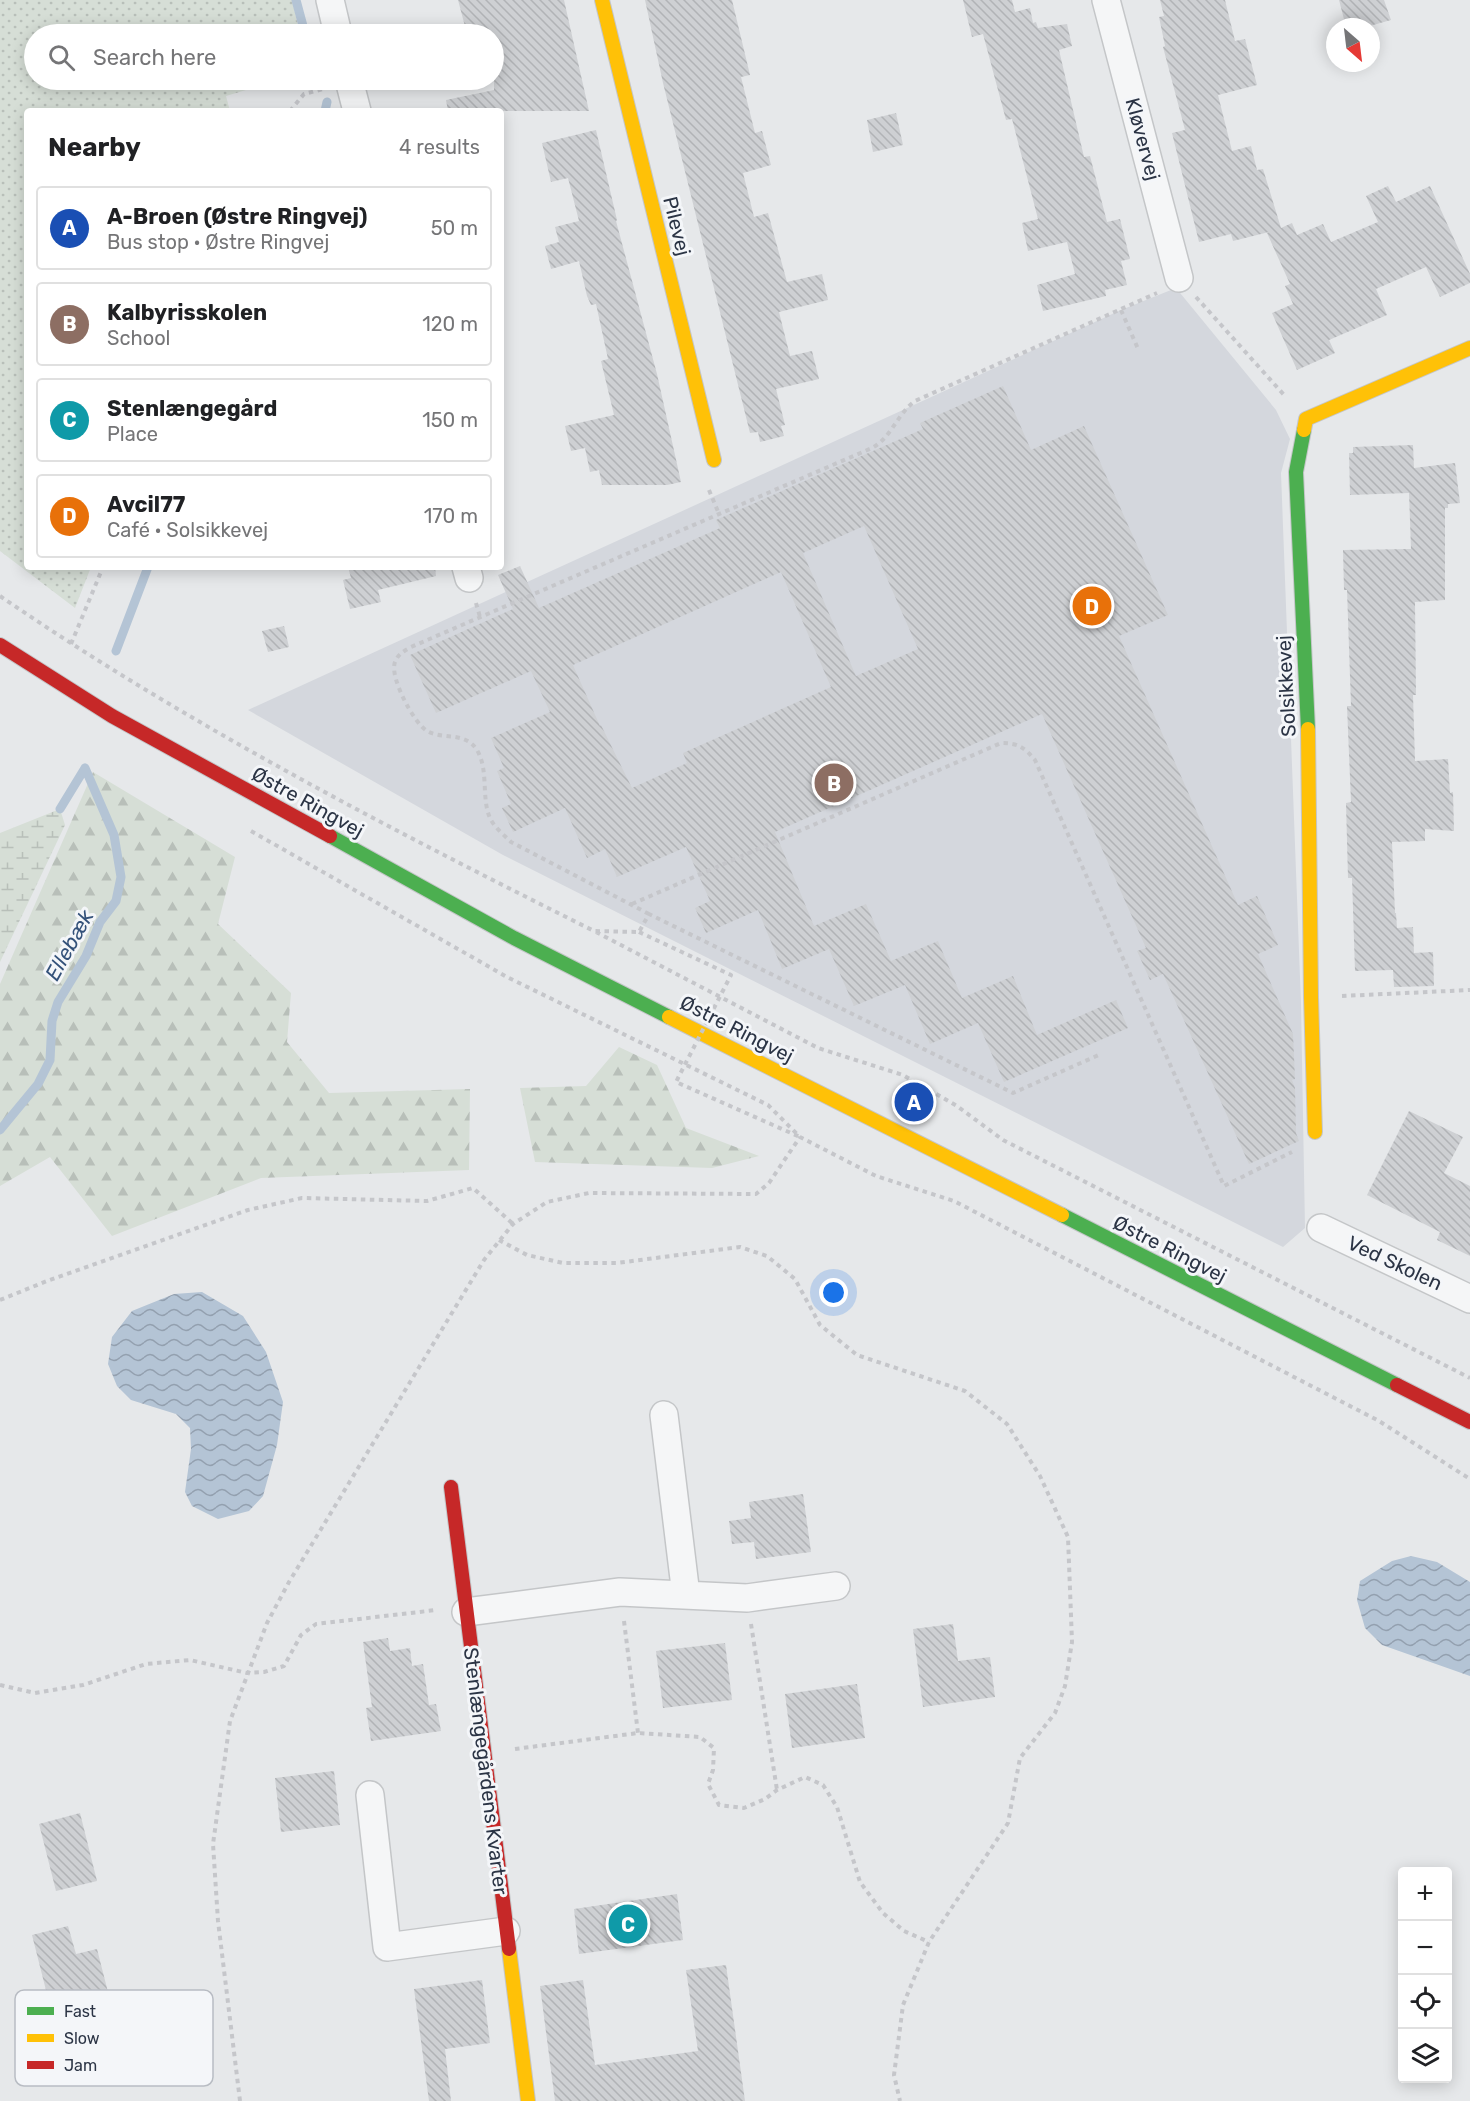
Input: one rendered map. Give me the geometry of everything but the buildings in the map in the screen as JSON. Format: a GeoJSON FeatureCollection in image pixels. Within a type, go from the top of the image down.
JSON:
{"type":"FeatureCollection","features":[{"type":"Feature","properties":{"kind":"street"},"geometry":{"type":"LineString","coordinates":[[330,0],[336,24]]}},
{"type":"Feature","properties":{"kind":"street","name":"Pilevej"},"geometry":{"type":"LineString","coordinates":[[602,0],[714,460]]}},
{"type":"Feature","properties":{"kind":"street","name":"Kløvervej"},"geometry":{"type":"LineString","coordinates":[[1106,0],[1179,278]]}},
{"type":"Feature","properties":{"kind":"street"},"geometry":{"type":"LineString","coordinates":[[352,90],[356,108]]}},
{"type":"Feature","properties":{"kind":"street"},"geometry":{"type":"LineString","coordinates":[[1306,419],[1470,348]]}},
{"type":"Feature","properties":{"kind":"street","name":"Solsikkevej"},"geometry":{"type":"LineString","coordinates":[[1306,419],[1296,471],[1309,759],[1311,997],[1315,1132]]}},
{"type":"Feature","properties":{"kind":"street","name":"Østre Ringvej"},"geometry":{"type":"LineString","coordinates":[[0,645],[112,716],[514,938],[1470,1422]]}},
{"type":"Feature","properties":{"kind":"street","name":"Ved Skolen"},"geometry":{"type":"LineString","coordinates":[[1321,1228],[1470,1299]]}},
{"type":"Feature","properties":{"kind":"street"},"geometry":{"type":"LineString","coordinates":[[664,1415],[686,1595]]}},
{"type":"Feature","properties":{"kind":"street","name":"Stenlængegårdens Kvarter"},"geometry":{"type":"LineString","coordinates":[[451,1488],[528,2101]]}},
{"type":"Feature","properties":{"kind":"street"},"geometry":{"type":"LineString","coordinates":[[466,1612],[620,1592],[747,1598],[836,1586]]}},
{"type":"Feature","properties":{"kind":"street"},"geometry":{"type":"LineString","coordinates":[[370,1795],[387,1947],[506,1931]]}},
{"type":"Feature","properties":{"kind":"path"},"geometry":{"type":"LineString","coordinates":[[292,108],[304,94],[318,90]]}},
{"type":"Feature","properties":{"kind":"path"},"geometry":{"type":"LineString","coordinates":[[1101,1054],[1013,1093],[649,914],[511,842],[489,817],[481,759],[475,747],[463,738],[430,733],[422,728],[414,718],[394,679],[394,664],[399,655],[421,642],[872,448],[887,437],[908,407],[915,401],[1150,297],[1179,278],[1306,419]]}},
{"type":"Feature","properties":{"kind":"path"},"geometry":{"type":"LineString","coordinates":[[1121,310],[1139,351]]}},
{"type":"Feature","properties":{"kind":"path"},"geometry":{"type":"LineString","coordinates":[[71,645],[102,570]]}},
{"type":"Feature","properties":{"kind":"path"},"geometry":{"type":"LineString","coordinates":[[0,596],[71,645],[343,803],[819,1048],[903,1075],[957,1106],[1004,1140],[1470,1378]]}},
{"type":"Feature","properties":{"kind":"path"},"geometry":{"type":"LineString","coordinates":[[632,904],[1001,743],[1015,743],[1028,751],[1035,760],[1224,1186],[1306,1145],[1314,1138],[1315,1132]]}},
{"type":"Feature","properties":{"kind":"path"},"geometry":{"type":"LineString","coordinates":[[639,932],[649,914]]}},
{"type":"Feature","properties":{"kind":"path"},"geometry":{"type":"LineString","coordinates":[[240,2101],[218,1921],[213,1844],[230,1721],[267,1623],[289,1582],[484,1260],[513,1224],[547,1202],[589,1193],[756,1194],[769,1183],[800,1137],[676,1082],[731,975],[639,932],[594,931]]}},
{"type":"Feature","properties":{"kind":"path"},"geometry":{"type":"LineString","coordinates":[[1311,997],[1470,990]]}},
{"type":"Feature","properties":{"kind":"path"},"geometry":{"type":"LineString","coordinates":[[0,1300],[47,1281],[248,1210],[302,1198],[427,1201],[473,1188],[513,1224]]}},
{"type":"Feature","properties":{"kind":"path"},"geometry":{"type":"LineString","coordinates":[[499,1240],[526,1255],[563,1263],[617,1263],[740,1247],[767,1256],[795,1279],[820,1325],[857,1354],[965,1391],[1007,1424],[1040,1476],[1068,1537],[1072,1642],[1065,1686],[1055,1713],[1020,1758],[1008,1823],[929,1942],[903,2005],[894,2074],[900,2101]]}},
{"type":"Feature","properties":{"kind":"path"},"geometry":{"type":"LineString","coordinates":[[620,1592],[638,1733]]}},
{"type":"Feature","properties":{"kind":"path"},"geometry":{"type":"LineString","coordinates":[[747,1598],[777,1790]]}},
{"type":"Feature","properties":{"kind":"path"},"geometry":{"type":"LineString","coordinates":[[0,1685],[35,1693],[83,1685],[146,1664],[190,1660],[247,1673],[264,1672],[284,1666],[301,1635],[316,1624],[442,1609],[466,1612]]}},
{"type":"Feature","properties":{"kind":"path"},"geometry":{"type":"LineString","coordinates":[[483,1753],[638,1733],[700,1737],[714,1748],[713,1770],[708,1784],[719,1805],[744,1808],[805,1778],[823,1785],[837,1807],[860,1882],[883,1913],[904,1931],[929,1942]]}},
{"type":"Feature","properties":{"kind":"shaded area"},"geometry":{"type":"Polygon","coordinates":[[[1176,288],[1276,410],[1290,439],[1281,473],[1301,1004],[1305,1228],[1283,1247],[503,855],[248,710],[1121,310],[1176,288]]]}},
{"type":"Feature","properties":{"kind":"green space"},"geometry":{"type":"Polygon","coordinates":[[[0,0],[292,0],[298,24],[24,24],[24,90],[246,90],[226,96],[229,108],[24,108],[24,569],[0,551],[0,0]]]}},
{"type":"Feature","properties":{"kind":"green space"},"geometry":{"type":"Polygon","coordinates":[[[25,570],[90,570],[75,608],[25,570]]]}},
{"type":"Feature","properties":{"kind":"green space"},"geometry":{"type":"Polygon","coordinates":[[[93,772],[235,857],[218,924],[291,993],[287,1042],[329,1093],[470,1089],[469,1170],[261,1178],[112,1236],[50,1157],[0,1186],[0,984],[93,772]]]}},
{"type":"Feature","properties":{"kind":"green space"},"geometry":{"type":"Polygon","coordinates":[[[60,809],[65,825],[0,962],[0,833],[60,809]]]}},
{"type":"Feature","properties":{"kind":"green space"},"geometry":{"type":"Polygon","coordinates":[[[619,1047],[657,1065],[686,1128],[759,1156],[712,1168],[535,1162],[520,1088],[586,1086],[619,1047]]]}},
{"type":"Feature","properties":{"kind":"water"},"geometry":{"type":"Polygon","coordinates":[[[202,1292],[243,1316],[266,1352],[283,1402],[277,1445],[263,1496],[249,1511],[218,1519],[192,1506],[185,1492],[191,1449],[190,1428],[176,1414],[131,1400],[117,1386],[108,1364],[112,1337],[132,1311],[174,1294],[202,1292]]]}},
{"type":"Feature","properties":{"kind":"water"},"geometry":{"type":"Polygon","coordinates":[[[1411,1556],[1437,1562],[1470,1582],[1470,1676],[1382,1645],[1365,1628],[1357,1600],[1360,1581],[1392,1561],[1411,1556]]]}},
{"type":"Feature","properties":{"kind":"waterway","name":"Ellebæk"},"geometry":{"type":"LineString","coordinates":[[296,0],[302,24]]}},
{"type":"Feature","properties":{"kind":"waterway","name":"Ellebæk"},"geometry":{"type":"LineString","coordinates":[[326,108],[327,102]]}},
{"type":"Feature","properties":{"kind":"waterway","name":"Ellebæk"},"geometry":{"type":"LineString","coordinates":[[116,651],[147,570]]}},
{"type":"Feature","properties":{"kind":"waterway"},"geometry":{"type":"LineString","coordinates":[[60,809],[85,768]]}},
{"type":"Feature","properties":{"kind":"waterway","name":"Ellebæk"},"geometry":{"type":"LineString","coordinates":[[0,1130],[38,1084],[50,1060],[52,1021],[58,1002],[86,956],[100,922],[116,901],[121,877],[114,835],[85,768]]}},
{"type":"Feature","properties":{"kind":"traffic: fast"},"geometry":{"type":"LineString","coordinates":[[1304,430],[1296,472],[1308,729]]}},
{"type":"Feature","properties":{"kind":"traffic: fast"},"geometry":{"type":"LineString","coordinates":[[330,836],[514,938],[669,1017]]}},
{"type":"Feature","properties":{"kind":"traffic: fast"},"geometry":{"type":"LineString","coordinates":[[1062,1215],[1397,1385]]}},
{"type":"Feature","properties":{"kind":"traffic: slow"},"geometry":{"type":"LineString","coordinates":[[602,0],[714,460]]}},
{"type":"Feature","properties":{"kind":"traffic: slow"},"geometry":{"type":"LineString","coordinates":[[1304,430],[1306,419],[1470,348]]}},
{"type":"Feature","properties":{"kind":"traffic: slow"},"geometry":{"type":"LineString","coordinates":[[1308,729],[1315,1132]]}},
{"type":"Feature","properties":{"kind":"traffic: slow"},"geometry":{"type":"LineString","coordinates":[[669,1017],[1062,1215]]}},
{"type":"Feature","properties":{"kind":"traffic: slow"},"geometry":{"type":"LineString","coordinates":[[509,1949],[528,2101]]}},
{"type":"Feature","properties":{"kind":"traffic: jam"},"geometry":{"type":"LineString","coordinates":[[0,645],[112,716],[330,836]]}},
{"type":"Feature","properties":{"kind":"traffic: jam"},"geometry":{"type":"LineString","coordinates":[[1397,1385],[1470,1422]]}},
{"type":"Feature","properties":{"kind":"traffic: jam"},"geometry":{"type":"LineString","coordinates":[[451,1487],[509,1949]]}},
{"type":"Feature","properties":{"kind":"place","name":"Avcil77"},"geometry":{"type":"Point","coordinates":[1092,606]}},
{"type":"Feature","properties":{"kind":"place","name":"Kalbyrisskolen"},"geometry":{"type":"Point","coordinates":[834,783]}},
{"type":"Feature","properties":{"kind":"place","name":"A-Broen (Østre Ringvej)"},"geometry":{"type":"Point","coordinates":[914,1102]}},
{"type":"Feature","properties":{"kind":"place","name":"Stenlængegård"},"geometry":{"type":"Point","coordinates":[628,1924]}}]}
